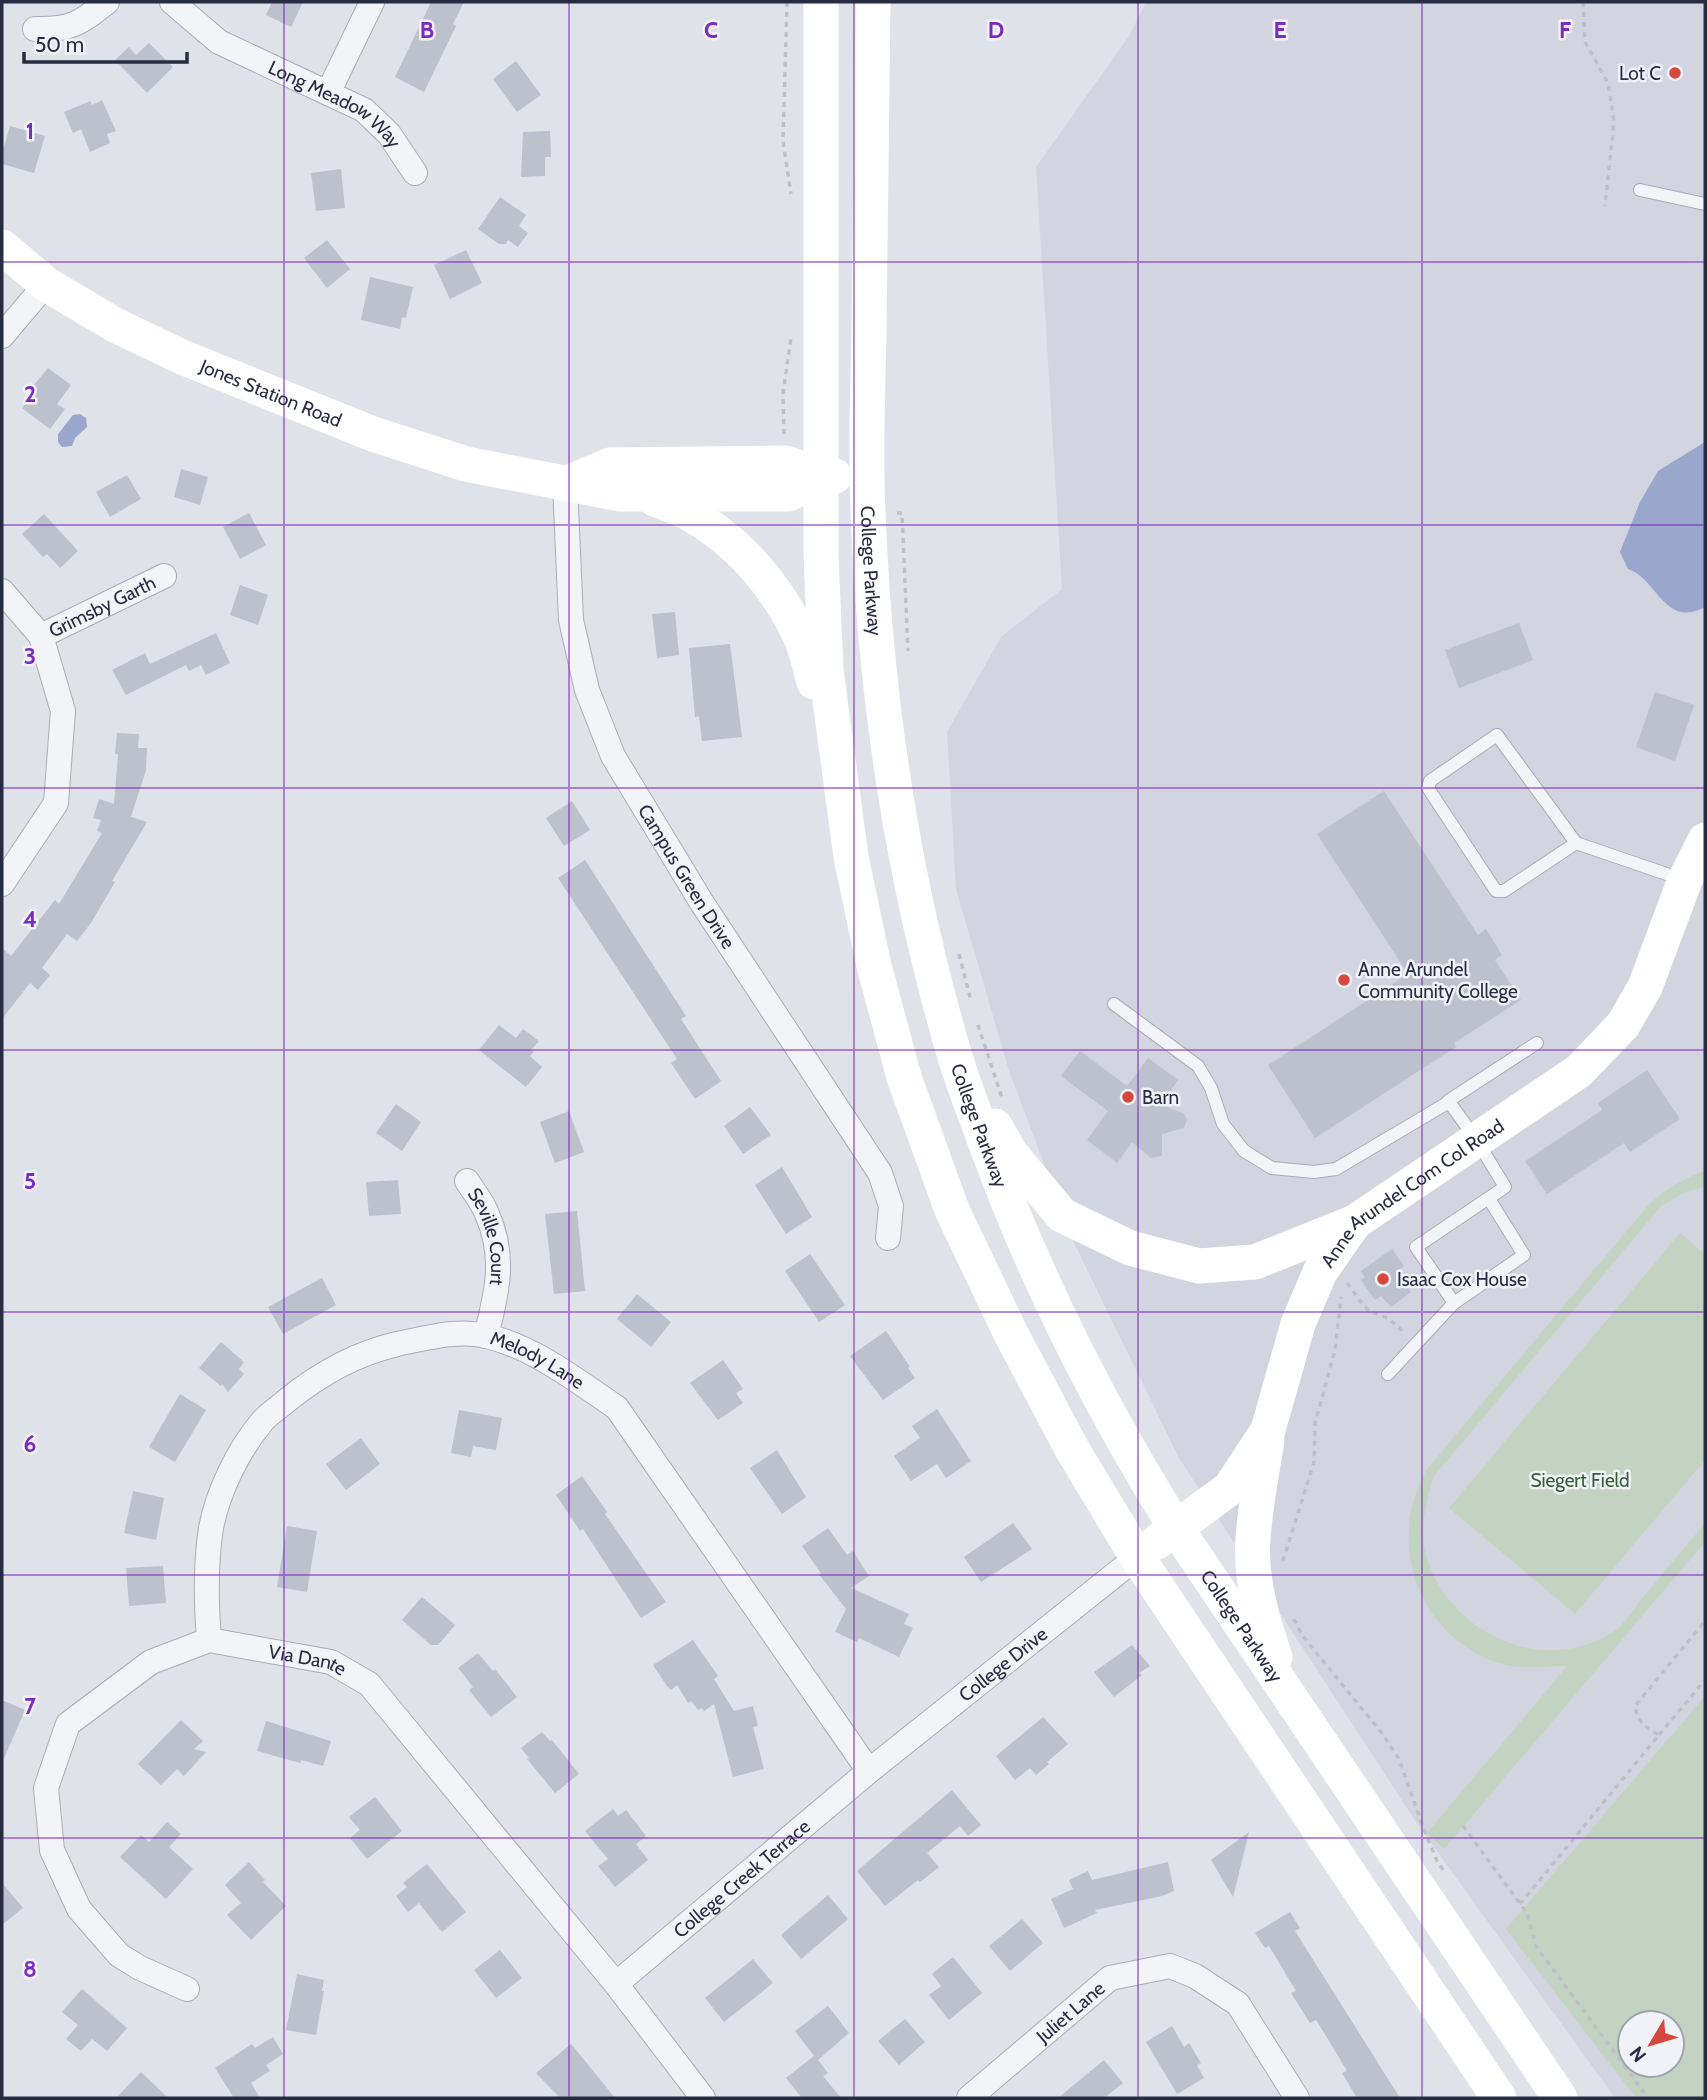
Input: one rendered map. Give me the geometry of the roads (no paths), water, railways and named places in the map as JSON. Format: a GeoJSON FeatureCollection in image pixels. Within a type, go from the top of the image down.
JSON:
{"type":"FeatureCollection","features":[{"type":"Feature","properties":{"kind":"main road"},"geometry":{"type":"LineString","coordinates":[[821,2],[821,555],[826,670],[851,856],[874,966],[904,1077],[952,1210],[1010,1332],[1065,1437],[1137,1556],[1499,2098]]}},
{"type":"Feature","properties":{"kind":"main road","name":"College Parkway"},"geometry":{"type":"LineString","coordinates":[[873,2],[867,475],[875,629],[893,786],[922,936],[955,1056],[1006,1199],[1036,1271],[1126,1447],[1176,1528],[1560,2098]]}},
{"type":"Feature","properties":{"kind":"main road","name":"Jones Station Road"},"geometry":{"type":"LineString","coordinates":[[2,247],[46,284],[115,325],[182,357],[373,434],[466,464],[620,494],[789,494],[822,476]]}},
{"type":"Feature","properties":{"kind":"main road","name":"Jones Station Road"},"geometry":{"type":"LineString","coordinates":[[565,484],[610,465],[786,463],[822,476],[867,475]]}},
{"type":"Feature","properties":{"kind":"main road"},"geometry":{"type":"LineString","coordinates":[[643,494],[687,512],[714,530],[766,579],[802,641],[838,768]]}},
{"type":"Feature","properties":{"kind":"main road","name":"Anne Arundel Com Col Road"},"geometry":{"type":"LineString","coordinates":[[1137,1556],[1230,1488],[1268,1430],[1298,1324],[1320,1272],[1355,1222],[1579,1071],[1623,1026],[1645,987],[1698,861]]}},
{"type":"Feature","properties":{"kind":"main road"},"geometry":{"type":"LineString","coordinates":[[955,1056],[1011,1154],[1062,1215],[1130,1248],[1199,1266],[1255,1262],[1355,1222]]}},
{"type":"Feature","properties":{"kind":"main road"},"geometry":{"type":"LineString","coordinates":[[1268,1430],[1253,1541],[1256,1580],[1263,1623],[1295,1706]]}},
{"type":"Feature","properties":{"kind":"street"},"geometry":{"type":"LineString","coordinates":[[35,29],[60,30],[71,26],[107,2]]}},
{"type":"Feature","properties":{"kind":"street","name":"Long Meadow Way"},"geometry":{"type":"LineString","coordinates":[[172,2],[219,42],[364,110],[389,134],[415,173]]}},
{"type":"Feature","properties":{"kind":"street"},"geometry":{"type":"LineString","coordinates":[[328,93],[372,2]]}},
{"type":"Feature","properties":{"kind":"street"},"geometry":{"type":"LineString","coordinates":[[2,336],[46,284]]}},
{"type":"Feature","properties":{"kind":"street","name":"Campus Green Drive"},"geometry":{"type":"LineString","coordinates":[[565,484],[571,620],[587,690],[613,755],[702,903],[880,1173],[891,1206],[888,1238]]}},
{"type":"Feature","properties":{"kind":"street","name":"Grimsby Garth"},"geometry":{"type":"LineString","coordinates":[[41,636],[164,576]]}},
{"type":"Feature","properties":{"kind":"street"},"geometry":{"type":"LineString","coordinates":[[2,591],[41,636],[62,711],[56,803],[2,884]]}},
{"type":"Feature","properties":{"kind":"street","name":"Seville Court"},"geometry":{"type":"LineString","coordinates":[[467,1181],[487,1213],[499,1251],[497,1294],[486,1336]]}},
{"type":"Feature","properties":{"kind":"street","name":"Melody Lane"},"geometry":{"type":"LineString","coordinates":[[209,1640],[205,1590],[212,1526],[229,1473],[261,1422],[301,1389],[339,1364],[360,1355],[454,1332],[486,1336],[526,1350],[573,1377],[617,1408],[869,1771]]}},
{"type":"Feature","properties":{"kind":"street","name":"College Drive"},"geometry":{"type":"LineString","coordinates":[[869,1771],[1137,1556]]}},
{"type":"Feature","properties":{"kind":"street"},"geometry":{"type":"LineString","coordinates":[[187,1989],[119,1955],[79,1909],[52,1850],[46,1788],[68,1724],[151,1662],[209,1640]]}},
{"type":"Feature","properties":{"kind":"street","name":"Via Dante"},"geometry":{"type":"LineString","coordinates":[[209,1640],[331,1662],[369,1684],[616,1983],[703,2098]]}},
{"type":"Feature","properties":{"kind":"street","name":"College Creek Terrace"},"geometry":{"type":"LineString","coordinates":[[616,1983],[869,1771]]}},
{"type":"Feature","properties":{"kind":"street","name":"Juliet Lane"},"geometry":{"type":"LineString","coordinates":[[970,2098],[1110,1978],[1170,1966],[1195,1976],[1238,2004],[1297,2098]]}},
{"type":"Feature","properties":{"kind":"lane"},"geometry":{"type":"LineString","coordinates":[[1640,190],[1705,204]]}},
{"type":"Feature","properties":{"kind":"lane"},"geometry":{"type":"LineString","coordinates":[[1576,843],[1497,735],[1430,781],[1428,788],[1496,891],[1504,891],[1576,843],[1698,861]]}},
{"type":"Feature","properties":{"kind":"lane"},"geometry":{"type":"LineString","coordinates":[[1114,1004],[1198,1066],[1210,1088],[1223,1124],[1244,1151],[1272,1168],[1314,1172],[1336,1169],[1537,1043]]}},
{"type":"Feature","properties":{"kind":"lane"},"geometry":{"type":"LineString","coordinates":[[1448,1101],[1476,1139],[1505,1187],[1416,1247],[1454,1303]]}},
{"type":"Feature","properties":{"kind":"lane"},"geometry":{"type":"LineString","coordinates":[[1388,1374],[1454,1303],[1524,1255],[1489,1199]]}},
{"type":"Feature","properties":{"kind":"water"},"geometry":{"type":"Polygon","coordinates":[[[80,414],[86,418],[87,427],[75,438],[72,446],[62,447],[58,442],[58,434],[73,415],[80,414]]]}},
{"type":"Feature","properties":{"kind":"water"},"geometry":{"type":"Polygon","coordinates":[[[1705,442],[1705,607],[1691,612],[1680,612],[1662,600],[1638,574],[1628,569],[1620,552],[1640,502],[1658,471],[1705,442]]]}},
{"type":"Feature","properties":{"kind":"place","name":"Lot C"},"geometry":{"type":"Point","coordinates":[1675,73]}},
{"type":"Feature","properties":{"kind":"place","name":"Anne Arundel Community College"},"geometry":{"type":"Point","coordinates":[1344,980]}},
{"type":"Feature","properties":{"kind":"place","name":"Barn"},"geometry":{"type":"Point","coordinates":[1128,1097]}},
{"type":"Feature","properties":{"kind":"place","name":"Isaac Cox House"},"geometry":{"type":"Point","coordinates":[1383,1279]}},
{"type":"Feature","properties":{"kind":"park label","name":"Siegert Field"},"geometry":{"type":"Point","coordinates":[1580,1480]}}]}
